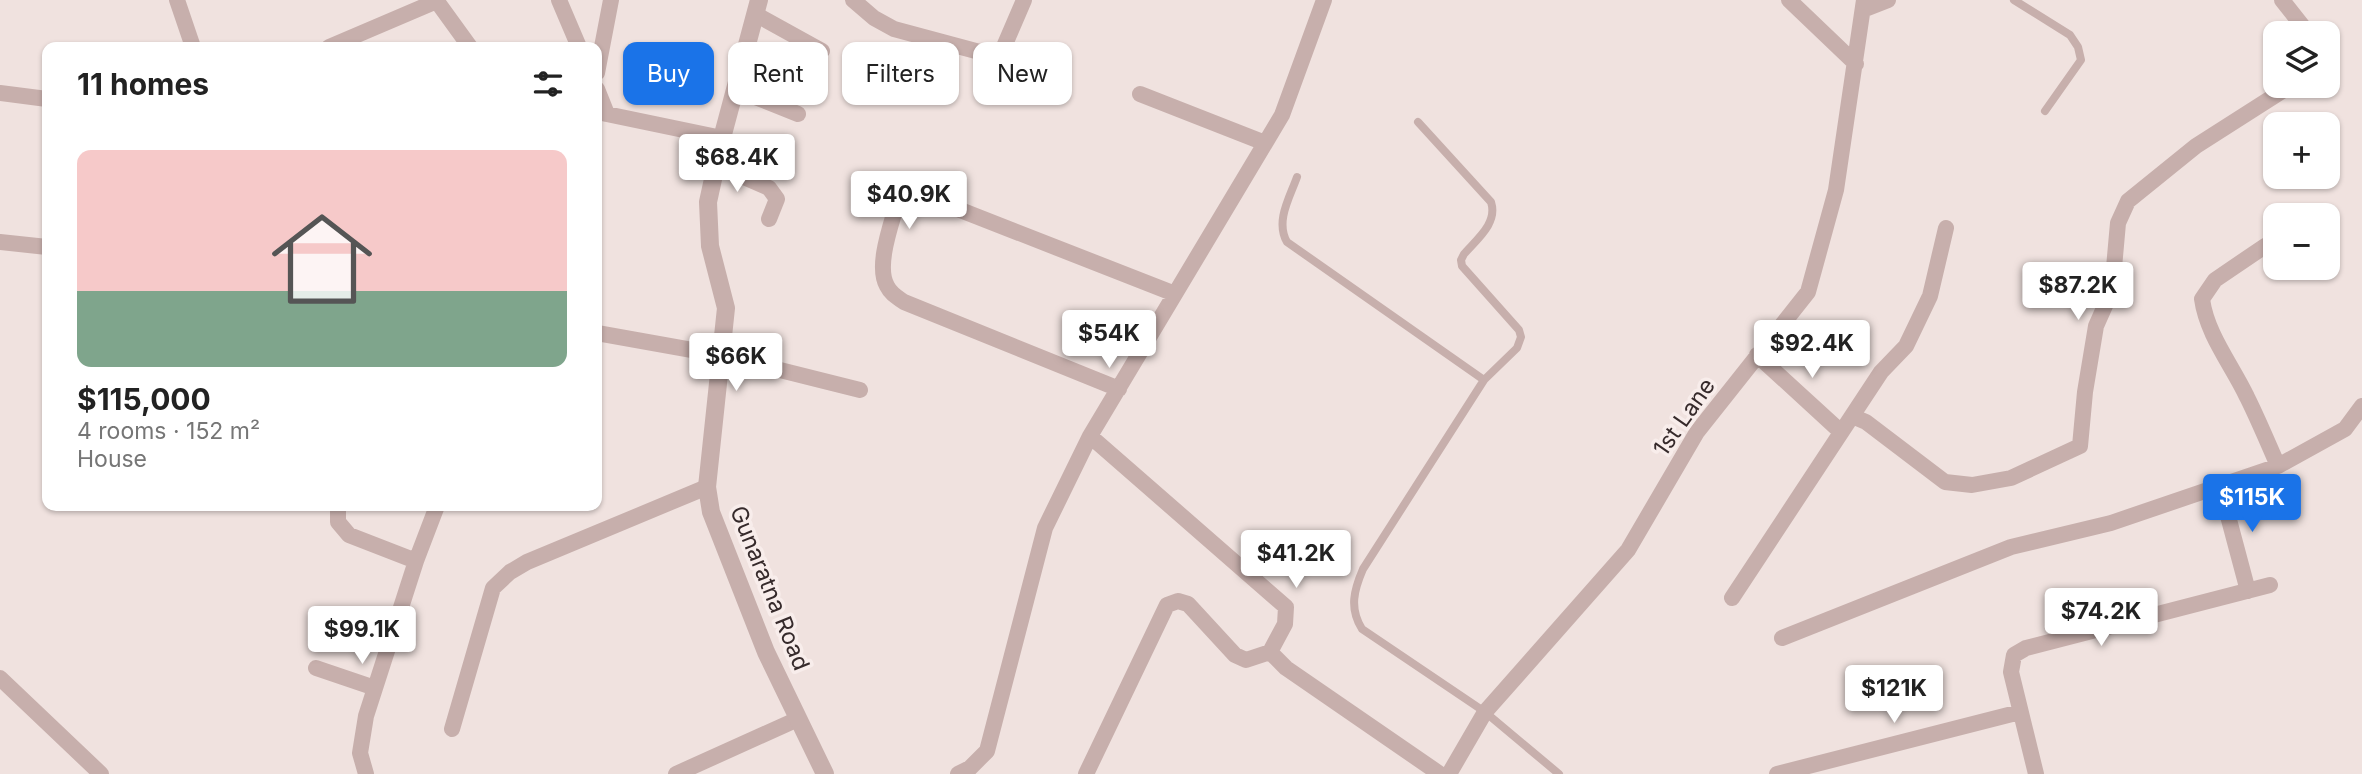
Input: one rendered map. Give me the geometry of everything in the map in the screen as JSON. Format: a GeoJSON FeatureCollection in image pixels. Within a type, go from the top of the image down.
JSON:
{"type":"FeatureCollection","features":[{"type":"Feature","properties":{"kind":"street"},"geometry":{"type":"LineString","coordinates":[[177,0],[191,42]]}},
{"type":"Feature","properties":{"kind":"street"},"geometry":{"type":"LineString","coordinates":[[559,0],[577,42]]}},
{"type":"Feature","properties":{"kind":"street"},"geometry":{"type":"LineString","coordinates":[[602,47],[611,0]]}},
{"type":"Feature","properties":{"kind":"street"},"geometry":{"type":"LineString","coordinates":[[856,1],[874,18],[894,29],[987,54],[997,54],[1003,49],[1024,0]]}},
{"type":"Feature","properties":{"kind":"street"},"geometry":{"type":"LineString","coordinates":[[958,774],[970,768],[987,751],[1045,528],[1090,436],[1282,115],[1324,0]]}},
{"type":"Feature","properties":{"kind":"street"},"geometry":{"type":"LineString","coordinates":[[1789,0],[1856,64]]}},
{"type":"Feature","properties":{"kind":"street"},"geometry":{"type":"LineString","coordinates":[[1865,5],[1888,0]]}},
{"type":"Feature","properties":{"kind":"street"},"geometry":{"type":"LineString","coordinates":[[2282,0],[2299,21]]}},
{"type":"Feature","properties":{"kind":"street"},"geometry":{"type":"LineString","coordinates":[[341,42],[436,1],[466,42]]}},
{"type":"Feature","properties":{"kind":"street","name":"1st Lane"},"geometry":{"type":"LineString","coordinates":[[1449,774],[1485,712],[1628,550],[1697,432],[1808,292],[1836,190],[1865,5]]}},
{"type":"Feature","properties":{"kind":"street"},"geometry":{"type":"LineString","coordinates":[[757,7],[809,42]]}},
{"type":"Feature","properties":{"kind":"street","name":"Gunaratna Road"},"geometry":{"type":"LineString","coordinates":[[748,42],[757,7]]}},
{"type":"Feature","properties":{"kind":"street"},"geometry":{"type":"LineString","coordinates":[[0,93],[42,98]]}},
{"type":"Feature","properties":{"kind":"street"},"geometry":{"type":"LineString","coordinates":[[1140,94],[1265,143]]}},
{"type":"Feature","properties":{"kind":"street"},"geometry":{"type":"LineString","coordinates":[[1852,416],[1866,422],[1945,482],[1972,485],[2011,478],[2080,446],[2085,392],[2096,326],[2112,290],[2118,223],[2128,201],[2196,146],[2271,98]]}},
{"type":"Feature","properties":{"kind":"street","name":"Gunaratna Road"},"geometry":{"type":"LineString","coordinates":[[731,105],[708,202],[710,246],[726,308],[707,487],[711,512],[766,652],[825,774]]}},
{"type":"Feature","properties":{"kind":"street"},"geometry":{"type":"LineString","coordinates":[[775,105],[798,114]]}},
{"type":"Feature","properties":{"kind":"street"},"geometry":{"type":"LineString","coordinates":[[602,113],[722,138]]}},
{"type":"Feature","properties":{"kind":"street"},"geometry":{"type":"LineString","coordinates":[[716,164],[769,188],[777,199],[769,219]]}},
{"type":"Feature","properties":{"kind":"street"},"geometry":{"type":"LineString","coordinates":[[1119,389],[904,302],[893,295],[885,284],[884,253],[896,207],[917,194],[1175,294]]}},
{"type":"Feature","properties":{"kind":"street"},"geometry":{"type":"LineString","coordinates":[[1732,598],[1881,372],[1906,346],[1930,296],[1946,228]]}},
{"type":"Feature","properties":{"kind":"street"},"geometry":{"type":"LineString","coordinates":[[0,242],[42,246]]}},
{"type":"Feature","properties":{"kind":"street"},"geometry":{"type":"LineString","coordinates":[[2263,248],[2215,279],[2202,299],[2208,324],[2247,395],[2278,466]]}},
{"type":"Feature","properties":{"kind":"street"},"geometry":{"type":"LineString","coordinates":[[602,334],[720,355],[860,390]]}},
{"type":"Feature","properties":{"kind":"street"},"geometry":{"type":"LineString","coordinates":[[1757,355],[1841,432]]}},
{"type":"Feature","properties":{"kind":"street"},"geometry":{"type":"LineString","coordinates":[[1782,638],[2011,547],[2110,523],[2278,466],[2345,429],[2362,405]]}},
{"type":"Feature","properties":{"kind":"street"},"geometry":{"type":"LineString","coordinates":[[1086,774],[1167,605],[1178,601],[1188,604],[1235,655],[1246,660],[1270,652],[1285,624],[1286,607],[1090,436]]}},
{"type":"Feature","properties":{"kind":"street"},"geometry":{"type":"LineString","coordinates":[[2220,486],[2248,591]]}},
{"type":"Feature","properties":{"kind":"street"},"geometry":{"type":"LineString","coordinates":[[452,729],[493,587],[527,562],[707,487]]}},
{"type":"Feature","properties":{"kind":"street"},"geometry":{"type":"LineString","coordinates":[[338,511],[338,522],[349,535],[416,561]]}},
{"type":"Feature","properties":{"kind":"street"},"geometry":{"type":"LineString","coordinates":[[366,774],[360,753],[366,716],[416,561],[435,511]]}},
{"type":"Feature","properties":{"kind":"street"},"geometry":{"type":"LineString","coordinates":[[2036,774],[2011,672],[2014,655],[2026,648],[2270,585]]}},
{"type":"Feature","properties":{"kind":"street"},"geometry":{"type":"LineString","coordinates":[[1270,652],[1286,668],[1440,774]]}},
{"type":"Feature","properties":{"kind":"street"},"geometry":{"type":"LineString","coordinates":[[316,668],[374,688]]}},
{"type":"Feature","properties":{"kind":"street"},"geometry":{"type":"LineString","coordinates":[[0,678],[101,774]]}},
{"type":"Feature","properties":{"kind":"street"},"geometry":{"type":"LineString","coordinates":[[1777,774],[1832,767],[2020,712]]}},
{"type":"Feature","properties":{"kind":"street"},"geometry":{"type":"LineString","coordinates":[[676,774],[799,719]]}},
{"type":"Feature","properties":{"kind":"lane"},"geometry":{"type":"LineString","coordinates":[[2014,0],[2070,35],[2078,47],[2081,60],[2045,111]]}},
{"type":"Feature","properties":{"kind":"lane"},"geometry":{"type":"LineString","coordinates":[[1418,122],[1491,202],[1494,211],[1492,220],[1464,254],[1462,266],[1519,330],[1521,337],[1517,348],[1484,380],[1363,569],[1353,592],[1354,609],[1363,629],[1485,712],[1559,774]]}},
{"type":"Feature","properties":{"kind":"lane"},"geometry":{"type":"LineString","coordinates":[[1297,177],[1281,227],[1287,242],[1484,380]]}}]}
